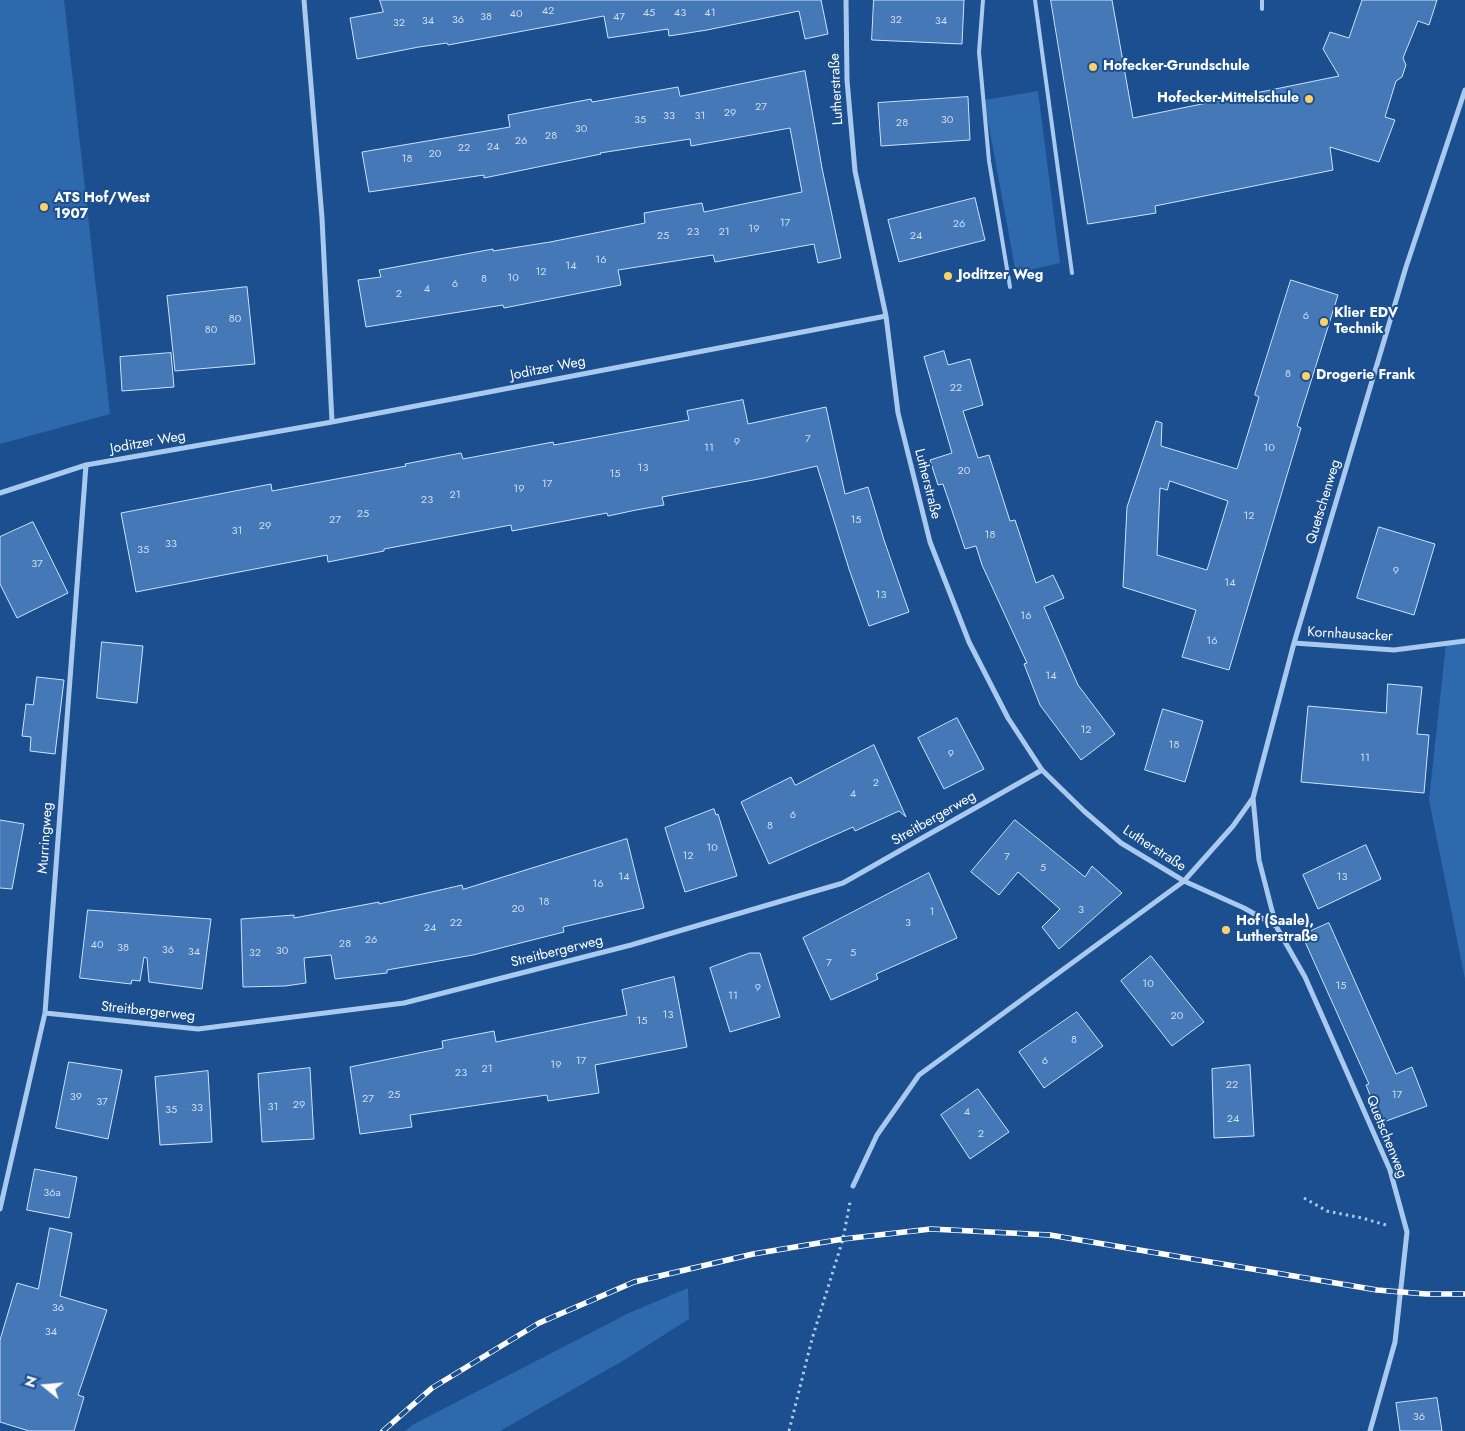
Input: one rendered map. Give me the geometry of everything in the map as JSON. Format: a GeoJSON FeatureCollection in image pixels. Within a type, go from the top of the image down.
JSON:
{"type":"FeatureCollection","features":[{"type":"Feature","properties":{"kind":"street"},"geometry":{"type":"LineString","coordinates":[[304,0],[322,218],[332,422]]}},
{"type":"Feature","properties":{"kind":"street","name":"Lutherstraße"},"geometry":{"type":"LineString","coordinates":[[846,0],[847,80],[855,171],[886,316],[898,413],[930,542],[969,642],[1008,718],[1042,770],[1084,810],[1121,843],[1184,881],[1244,908],[1276,926]]}},
{"type":"Feature","properties":{"kind":"street","name":"Quetschenweg"},"geometry":{"type":"LineString","coordinates":[[1370,1431],[1395,1342],[1407,1232],[1390,1170],[1304,977],[1276,926],[1259,860],[1253,798],[1294,643],[1406,266],[1465,90]]}},
{"type":"Feature","properties":{"kind":"street","name":"Joditzer Weg"},"geometry":{"type":"LineString","coordinates":[[0,493],[86,465],[332,422],[886,316]]}},
{"type":"Feature","properties":{"kind":"street","name":"Murringweg"},"geometry":{"type":"LineString","coordinates":[[0,1209],[44,1013],[86,465]]}},
{"type":"Feature","properties":{"kind":"street","name":"Kornhausacker"},"geometry":{"type":"LineString","coordinates":[[1294,643],[1394,650],[1465,641]]}},
{"type":"Feature","properties":{"kind":"street","name":"Streitbergerweg"},"geometry":{"type":"LineString","coordinates":[[44,1013],[198,1029],[404,1003],[631,945],[844,883],[1042,770]]}},
{"type":"Feature","properties":{"kind":"street","name":"Lutherstraße"},"geometry":{"type":"LineString","coordinates":[[853,1186],[877,1135],[919,1075],[1184,881],[1203,857],[1233,826],[1253,798]]}},
{"type":"Feature","properties":{"kind":"lane"},"geometry":{"type":"LineString","coordinates":[[983,0],[979,52],[989,161],[1010,287]]}},
{"type":"Feature","properties":{"kind":"lane"},"geometry":{"type":"LineString","coordinates":[[1035,0],[1072,273]]}},
{"type":"Feature","properties":{"kind":"lane"},"geometry":{"type":"LineString","coordinates":[[1262,0],[1262,9]]}},
{"type":"Feature","properties":{"kind":"path"},"geometry":{"type":"LineString","coordinates":[[789,1431],[812,1340],[843,1239],[853,1186]]}},
{"type":"Feature","properties":{"kind":"path"},"geometry":{"type":"LineString","coordinates":[[1304,1198],[1327,1211],[1362,1218],[1407,1232]]}},
{"type":"Feature","properties":{"kind":"shaded area","name":"ATS Hof/West 1907"},"geometry":{"type":"Polygon","coordinates":[[[0,0],[64,0],[110,414],[0,444],[0,0]]]}},
{"type":"Feature","properties":{"kind":"shaded area"},"geometry":{"type":"Polygon","coordinates":[[[1038,91],[1060,263],[1016,273],[984,100],[1038,91]]]}},
{"type":"Feature","properties":{"kind":"shaded area"},"geometry":{"type":"Polygon","coordinates":[[[1465,641],[1465,979],[1429,800],[1446,643],[1465,641]]]}},
{"type":"Feature","properties":{"kind":"shaded area"},"geometry":{"type":"Polygon","coordinates":[[[688,1288],[689,1319],[626,1359],[500,1431],[405,1431],[414,1424],[629,1313],[688,1288]]]}},
{"type":"Feature","properties":{"kind":"building"},"geometry":{"type":"Polygon","coordinates":[[[380,0],[821,0],[828,34],[805,39],[799,11],[669,36],[668,29],[608,38],[604,16],[448,45],[447,43],[419,47],[357,59],[350,18],[383,12],[380,0]]]}},
{"type":"Feature","properties":{"kind":"building"},"geometry":{"type":"Polygon","coordinates":[[[874,0],[964,0],[962,44],[872,40],[874,0]]]}},
{"type":"Feature","properties":{"kind":"building","name":"Hofecker-Mittelschule"},"geometry":{"type":"Polygon","coordinates":[[[1051,0],[1112,0],[1133,118],[1339,76],[1323,49],[1330,32],[1349,38],[1362,0],[1437,0],[1429,25],[1418,21],[1403,58],[1406,65],[1402,77],[1396,81],[1385,117],[1395,120],[1379,162],[1330,147],[1333,170],[1155,206],[1156,213],[1088,224],[1051,0]]]}},
{"type":"Feature","properties":{"kind":"building"},"geometry":{"type":"Polygon","coordinates":[[[805,71],[822,168],[841,258],[818,263],[814,244],[715,262],[713,255],[618,270],[621,285],[504,308],[503,305],[366,327],[358,280],[381,277],[379,270],[493,249],[493,251],[550,242],[645,223],[644,213],[702,203],[704,212],[802,192],[790,128],[691,146],[690,139],[600,153],[484,178],[484,175],[369,192],[362,152],[510,127],[508,115],[591,99],[592,102],[678,87],[680,96],[805,71]]]}},
{"type":"Feature","properties":{"kind":"building"},"geometry":{"type":"Polygon","coordinates":[[[968,97],[970,140],[881,146],[878,103],[968,97]]]}},
{"type":"Feature","properties":{"kind":"building"},"geometry":{"type":"Polygon","coordinates":[[[975,198],[985,240],[899,262],[888,220],[975,198]]]}},
{"type":"Feature","properties":{"kind":"building"},"geometry":{"type":"Polygon","coordinates":[[[1291,280],[1338,295],[1297,426],[1301,428],[1229,670],[1182,657],[1196,610],[1123,587],[1127,507],[1156,421],[1162,423],[1161,446],[1237,469],[1259,397],[1255,395],[1291,280]],[[1170,481],[1167,490],[1160,488],[1157,555],[1207,570],[1228,501],[1170,481]]]}},
{"type":"Feature","properties":{"kind":"building"},"geometry":{"type":"Polygon","coordinates":[[[247,287],[255,364],[175,371],[167,296],[247,287]]]}},
{"type":"Feature","properties":{"kind":"building"},"geometry":{"type":"Polygon","coordinates":[[[944,351],[948,365],[970,359],[983,405],[963,411],[978,458],[989,455],[1010,521],[1015,520],[1036,583],[1053,575],[1064,598],[1044,607],[1078,685],[1115,734],[1081,760],[1040,705],[1024,664],[1027,663],[982,565],[976,546],[965,549],[943,484],[938,485],[930,460],[952,453],[924,357],[944,351]]]}},
{"type":"Feature","properties":{"kind":"building"},"geometry":{"type":"Polygon","coordinates":[[[171,353],[174,387],[122,391],[120,357],[171,353]]]}},
{"type":"Feature","properties":{"kind":"building"},"geometry":{"type":"Polygon","coordinates":[[[743,400],[748,424],[826,407],[845,494],[868,487],[909,612],[869,626],[817,466],[662,497],[664,505],[608,516],[607,513],[512,531],[511,525],[384,549],[384,551],[328,562],[327,555],[136,592],[121,513],[271,484],[272,491],[406,466],[405,464],[461,453],[463,459],[553,442],[554,445],[689,420],[687,411],[743,400]]]}},
{"type":"Feature","properties":{"kind":"building"},"geometry":{"type":"Polygon","coordinates":[[[33,522],[68,593],[17,618],[0,584],[0,537],[33,522]]]}},
{"type":"Feature","properties":{"kind":"building"},"geometry":{"type":"Polygon","coordinates":[[[1379,527],[1435,544],[1414,615],[1357,598],[1379,527]]]}},
{"type":"Feature","properties":{"kind":"building"},"geometry":{"type":"Polygon","coordinates":[[[102,642],[143,646],[137,703],[97,698],[102,642]]]}},
{"type":"Feature","properties":{"kind":"building"},"geometry":{"type":"Polygon","coordinates":[[[37,677],[64,680],[55,754],[30,751],[31,737],[22,736],[26,704],[33,705],[37,677]]]}},
{"type":"Feature","properties":{"kind":"building"},"geometry":{"type":"Polygon","coordinates":[[[1388,684],[1422,687],[1417,734],[1429,735],[1424,793],[1301,782],[1308,706],[1386,713],[1388,684]]]}},
{"type":"Feature","properties":{"kind":"building"},"geometry":{"type":"Polygon","coordinates":[[[1163,709],[1203,721],[1185,782],[1145,770],[1163,709]]]}},
{"type":"Feature","properties":{"kind":"building"},"geometry":{"type":"Polygon","coordinates":[[[957,718],[984,769],[944,789],[918,738],[957,718]]]}},
{"type":"Feature","properties":{"kind":"building"},"geometry":{"type":"Polygon","coordinates":[[[874,745],[906,817],[899,811],[855,831],[853,827],[769,864],[741,802],[791,777],[795,785],[874,745]]]}},
{"type":"Feature","properties":{"kind":"building"},"geometry":{"type":"Polygon","coordinates":[[[714,809],[716,815],[718,814],[737,876],[685,892],[665,828],[714,809]]]}},
{"type":"Feature","properties":{"kind":"building"},"geometry":{"type":"Polygon","coordinates":[[[0,820],[24,824],[12,889],[0,888],[0,820]]]}},
{"type":"Feature","properties":{"kind":"building"},"geometry":{"type":"Polygon","coordinates":[[[1015,820],[1085,877],[1092,866],[1122,893],[1059,949],[1042,927],[1060,909],[1018,872],[999,895],[971,872],[1015,820]]]}},
{"type":"Feature","properties":{"kind":"building"},"geometry":{"type":"Polygon","coordinates":[[[627,839],[644,908],[563,927],[564,932],[473,955],[387,970],[387,973],[335,979],[331,955],[304,958],[306,983],[285,986],[243,987],[241,919],[294,915],[294,918],[379,902],[379,904],[462,885],[463,889],[627,839]]]}},
{"type":"Feature","properties":{"kind":"building"},"geometry":{"type":"Polygon","coordinates":[[[1366,845],[1381,879],[1318,909],[1303,875],[1366,845]]]}},
{"type":"Feature","properties":{"kind":"building"},"geometry":{"type":"Polygon","coordinates":[[[929,873],[957,938],[876,974],[878,979],[831,1000],[803,938],[929,873]]]}},
{"type":"Feature","properties":{"kind":"building"},"geometry":{"type":"Polygon","coordinates":[[[88,910],[211,919],[202,989],[149,982],[147,958],[144,957],[140,981],[132,980],[131,984],[80,978],[88,910]]]}},
{"type":"Feature","properties":{"kind":"building"},"geometry":{"type":"Polygon","coordinates":[[[1329,923],[1396,1074],[1412,1067],[1427,1106],[1381,1123],[1366,1085],[1369,1084],[1302,935],[1329,923]]]}},
{"type":"Feature","properties":{"kind":"building"},"geometry":{"type":"Polygon","coordinates":[[[750,953],[760,953],[780,1017],[730,1032],[710,968],[750,953]]]}},
{"type":"Feature","properties":{"kind":"building"},"geometry":{"type":"Polygon","coordinates":[[[1151,956],[1204,1022],[1172,1046],[1121,981],[1151,956]]]}},
{"type":"Feature","properties":{"kind":"building"},"geometry":{"type":"Polygon","coordinates":[[[674,977],[687,1047],[595,1065],[599,1093],[548,1101],[547,1095],[410,1115],[412,1127],[360,1134],[350,1067],[443,1048],[442,1041],[494,1031],[496,1042],[627,1015],[622,990],[674,977]]]}},
{"type":"Feature","properties":{"kind":"building"},"geometry":{"type":"Polygon","coordinates":[[[1077,1012],[1103,1046],[1044,1088],[1019,1052],[1077,1012]]]}},
{"type":"Feature","properties":{"kind":"building"},"geometry":{"type":"Polygon","coordinates":[[[69,1062],[122,1070],[108,1139],[56,1128],[69,1062]]]}},
{"type":"Feature","properties":{"kind":"building"},"geometry":{"type":"Polygon","coordinates":[[[1250,1065],[1254,1136],[1214,1138],[1212,1069],[1250,1065]]]}},
{"type":"Feature","properties":{"kind":"building"},"geometry":{"type":"Polygon","coordinates":[[[310,1068],[314,1139],[262,1142],[258,1074],[310,1068]]]}},
{"type":"Feature","properties":{"kind":"building"},"geometry":{"type":"Polygon","coordinates":[[[208,1071],[212,1142],[160,1145],[155,1077],[208,1071]]]}},
{"type":"Feature","properties":{"kind":"building"},"geometry":{"type":"Polygon","coordinates":[[[978,1089],[1009,1132],[970,1159],[941,1115],[978,1089]]]}},
{"type":"Feature","properties":{"kind":"building"},"geometry":{"type":"Polygon","coordinates":[[[35,1169],[77,1177],[69,1218],[27,1210],[35,1169]]]}},
{"type":"Feature","properties":{"kind":"building"},"geometry":{"type":"Polygon","coordinates":[[[50,1228],[72,1233],[60,1296],[107,1310],[78,1395],[84,1397],[74,1431],[29,1431],[0,1422],[0,1340],[17,1283],[38,1289],[50,1228]]]}},
{"type":"Feature","properties":{"kind":"building"},"geometry":{"type":"Polygon","coordinates":[[[1437,1398],[1442,1431],[1400,1431],[1396,1403],[1437,1398]]]}},
{"type":"Feature","properties":{"kind":"railway"},"geometry":{"type":"LineString","coordinates":[[383,1431],[432,1388],[539,1323],[634,1282],[753,1254],[843,1239],[931,1229],[1050,1235],[1377,1290],[1426,1294],[1465,1294]]}},
{"type":"Feature","properties":{"kind":"place","name":"Hofecker-Grundschule"},"geometry":{"type":"Point","coordinates":[1093,67]}},
{"type":"Feature","properties":{"kind":"place","name":"Hofecker-Mittelschule"},"geometry":{"type":"Point","coordinates":[1309,99]}},
{"type":"Feature","properties":{"kind":"place","name":"ATS Hof/West 1907"},"geometry":{"type":"Point","coordinates":[44,207]}},
{"type":"Feature","properties":{"kind":"place","name":"Joditzer Weg"},"geometry":{"type":"Point","coordinates":[948,276]}},
{"type":"Feature","properties":{"kind":"place","name":"Klier EDV Technik"},"geometry":{"type":"Point","coordinates":[1324,322]}},
{"type":"Feature","properties":{"kind":"place","name":"Drogerie Frank"},"geometry":{"type":"Point","coordinates":[1306,376]}},
{"type":"Feature","properties":{"kind":"place","name":"Hof (Saale), Lutherstraße"},"geometry":{"type":"Point","coordinates":[1226,930]}}]}
